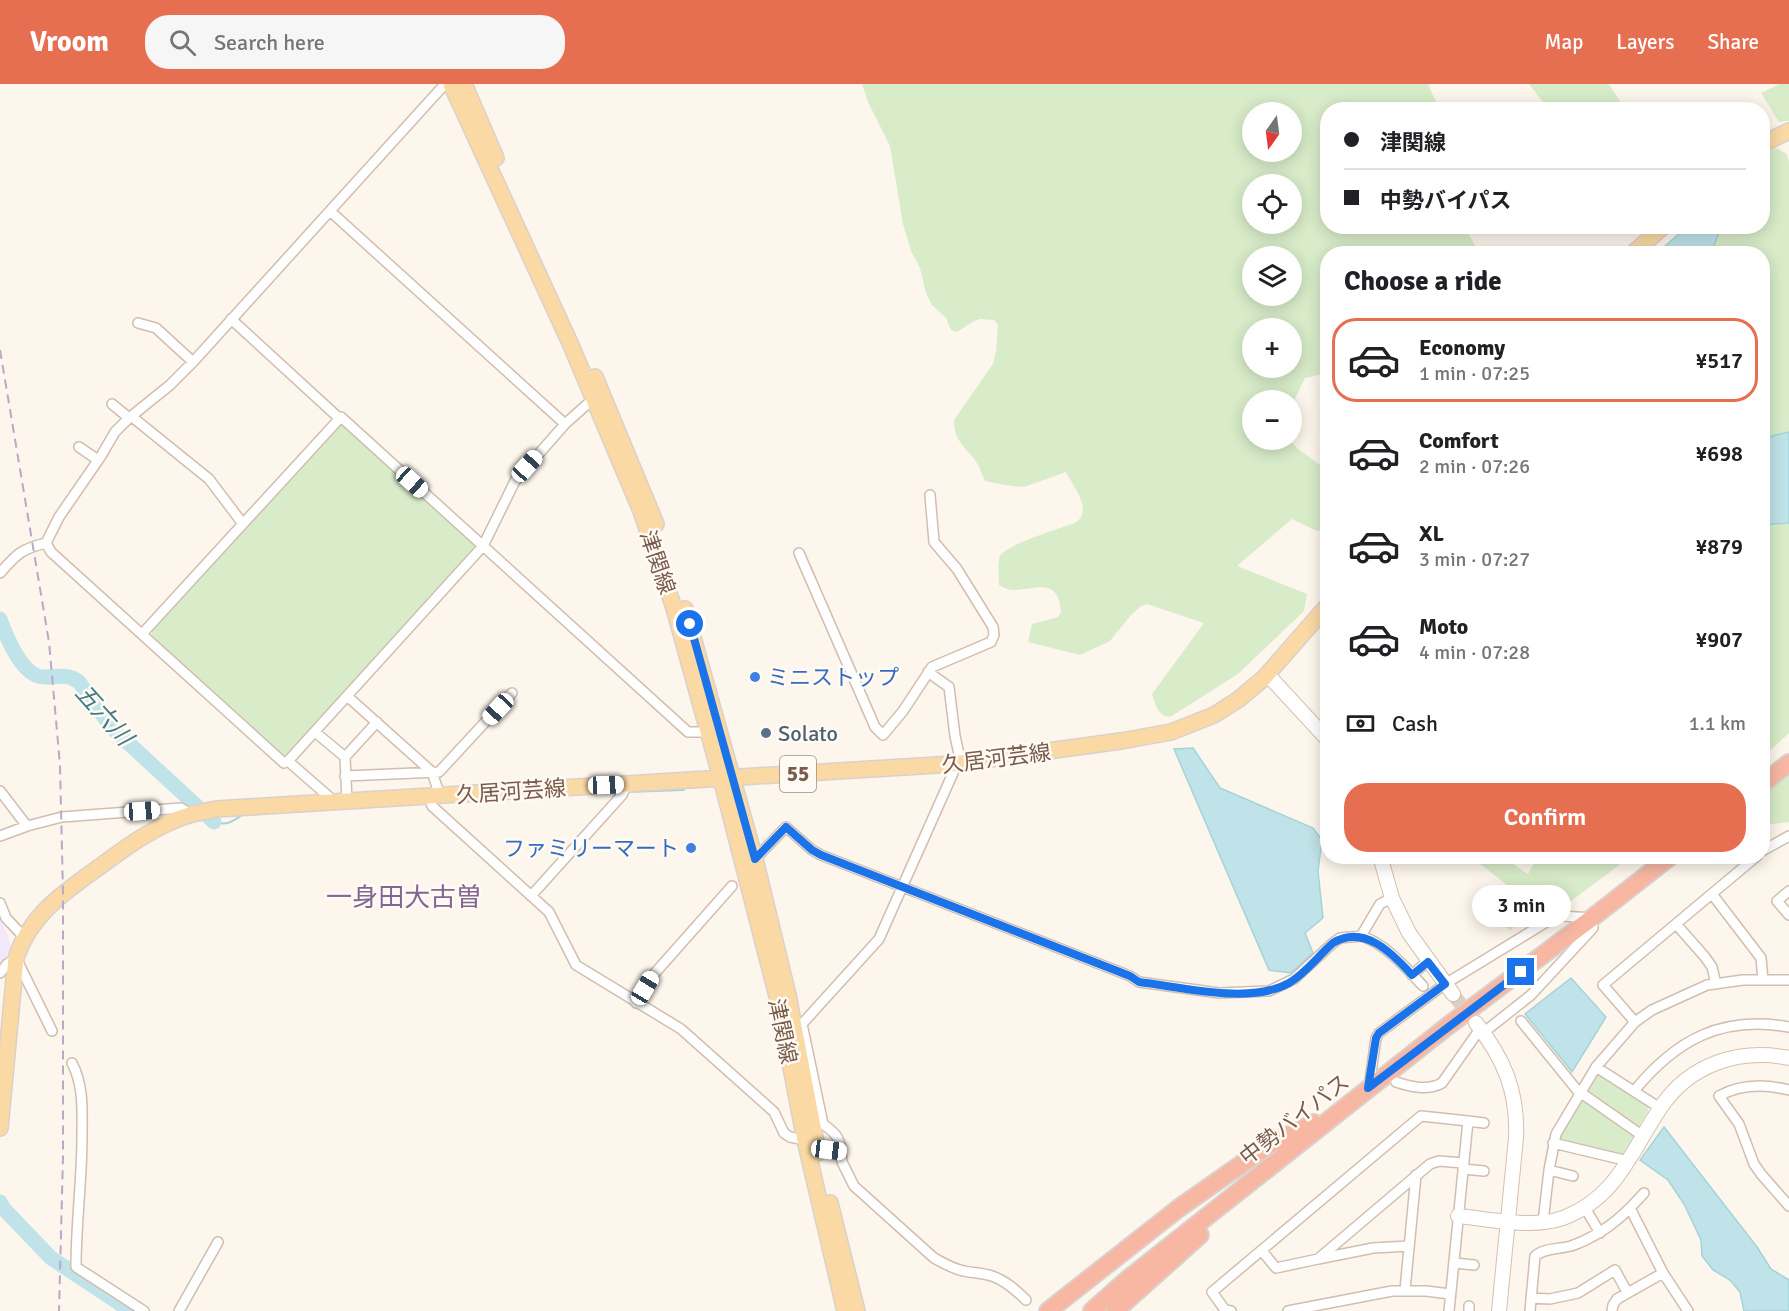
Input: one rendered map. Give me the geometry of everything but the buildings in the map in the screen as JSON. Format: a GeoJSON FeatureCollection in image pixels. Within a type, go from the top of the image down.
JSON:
{"type":"FeatureCollection","features":[{"type":"Feature","properties":{"kind":"highway"},"geometry":{"type":"LineString","coordinates":[[1770,778],[1789,763]]}},
{"type":"Feature","properties":{"kind":"highway","name":"中勢バイパス"},"geometry":{"type":"LineString","coordinates":[[1092,1311],[1137,1271],[1368,1088],[1661,864]]}},
{"type":"Feature","properties":{"kind":"highway"},"geometry":{"type":"LineString","coordinates":[[1048,1311],[1179,1208],[1269,1145],[1342,1109]]}},
{"type":"Feature","properties":{"kind":"highway"},"geometry":{"type":"LineString","coordinates":[[1115,1311],[1342,1109]]}},
{"type":"Feature","properties":{"kind":"main road","name":"津関線"},"geometry":{"type":"LineString","coordinates":[[451,84],[570,343],[641,511],[675,608],[708,732],[727,778],[755,859],[788,995],[811,1144],[857,1311]]}},
{"type":"Feature","properties":{"kind":"main road","name":"津関線"},"geometry":{"type":"LineString","coordinates":[[464,84],[650,505],[684,605],[727,778],[811,1144],[845,1311]]}},
{"type":"Feature","properties":{"kind":"main road"},"geometry":{"type":"LineString","coordinates":[[1770,140],[1789,132]]}},
{"type":"Feature","properties":{"kind":"main road"},"geometry":{"type":"LineString","coordinates":[[1641,246],[1655,234]]}},
{"type":"Feature","properties":{"kind":"main road","name":"久居河芸線"},"geometry":{"type":"LineString","coordinates":[[0,1126],[2,1078],[16,957],[24,937],[50,904],[63,893],[143,835],[191,814],[217,809],[341,802],[433,800],[625,790],[727,778],[957,764],[1172,732],[1214,716],[1239,699],[1267,674],[1320,614]]}},
{"type":"Feature","properties":{"kind":"street"},"geometry":{"type":"LineString","coordinates":[[46,543],[59,517],[115,432],[193,362],[444,84]]}},
{"type":"Feature","properties":{"kind":"street"},"geometry":{"type":"LineString","coordinates":[[330,212],[566,424]]}},
{"type":"Feature","properties":{"kind":"street"},"geometry":{"type":"LineString","coordinates":[[231,319],[688,732],[708,732]]}},
{"type":"Feature","properties":{"kind":"street"},"geometry":{"type":"LineString","coordinates":[[138,323],[156,328],[193,362]]}},
{"type":"Feature","properties":{"kind":"street"},"geometry":{"type":"LineString","coordinates":[[46,543],[51,552],[284,763],[315,732],[483,546],[515,481],[566,424],[593,399]]}},
{"type":"Feature","properties":{"kind":"street"},"geometry":{"type":"LineString","coordinates":[[112,404],[208,479],[243,524]]}},
{"type":"Feature","properties":{"kind":"street"},"geometry":{"type":"LineString","coordinates":[[142,634],[340,418]]}},
{"type":"Feature","properties":{"kind":"street"},"geometry":{"type":"LineString","coordinates":[[78,447],[98,460]]}},
{"type":"Feature","properties":{"kind":"street"},"geometry":{"type":"LineString","coordinates":[[799,553],[875,727],[882,736],[903,711],[932,667],[991,642],[994,635],[993,627],[971,590],[934,542],[930,495]]}},
{"type":"Feature","properties":{"kind":"street"},"geometry":{"type":"LineString","coordinates":[[0,573],[18,554],[32,546],[46,543]]}},
{"type":"Feature","properties":{"kind":"street"},"geometry":{"type":"LineString","coordinates":[[928,672],[949,687],[957,764],[879,939],[802,1024],[823,1124],[840,1140],[842,1162],[854,1186],[934,1258],[964,1271],[1001,1280],[1026,1300]]}},
{"type":"Feature","properties":{"kind":"street"},"geometry":{"type":"LineString","coordinates":[[1267,674],[1320,731]]}},
{"type":"Feature","properties":{"kind":"street"},"geometry":{"type":"LineString","coordinates":[[345,776],[439,772],[512,693]]}},
{"type":"Feature","properties":{"kind":"street"},"geometry":{"type":"LineString","coordinates":[[347,696],[432,772],[433,800],[549,912],[576,965],[681,1029],[774,1112],[784,1133],[811,1144],[841,1151]]}},
{"type":"Feature","properties":{"kind":"street"},"geometry":{"type":"LineString","coordinates":[[288,761],[341,802],[345,757],[377,722]]}},
{"type":"Feature","properties":{"kind":"street"},"geometry":{"type":"LineString","coordinates":[[315,732],[345,757]]}},
{"type":"Feature","properties":{"kind":"street"},"geometry":{"type":"LineString","coordinates":[[0,790],[27,826]]}},
{"type":"Feature","properties":{"kind":"street"},"geometry":{"type":"LineString","coordinates":[[531,896],[625,790]]}},
{"type":"Feature","properties":{"kind":"street"},"geometry":{"type":"LineString","coordinates":[[0,836],[62,817],[181,808],[191,814]]}},
{"type":"Feature","properties":{"kind":"street"},"geometry":{"type":"LineString","coordinates":[[155,810],[160,827]]}},
{"type":"Feature","properties":{"kind":"street"},"geometry":{"type":"LineString","coordinates":[[755,859],[786,827],[812,850],[1130,976],[1139,982],[1219,993],[1269,991],[1294,979],[1340,938],[1361,936],[1370,939],[1398,961],[1423,986]]}},
{"type":"Feature","properties":{"kind":"street"},"geometry":{"type":"LineString","coordinates":[[1770,847],[1787,839]]}},
{"type":"Feature","properties":{"kind":"street"},"geometry":{"type":"LineString","coordinates":[[1382,864],[1392,898],[1409,933],[1449,989]]}},
{"type":"Feature","properties":{"kind":"street"},"geometry":{"type":"LineString","coordinates":[[1635,1022],[1603,985],[1748,864]]}},
{"type":"Feature","properties":{"kind":"street"},"geometry":{"type":"LineString","coordinates":[[636,1003],[655,972],[732,886]]}},
{"type":"Feature","properties":{"kind":"street"},"geometry":{"type":"LineString","coordinates":[[1789,891],[1777,901],[1789,915]]}},
{"type":"Feature","properties":{"kind":"street"},"geometry":{"type":"LineString","coordinates":[[1712,894],[1761,958],[1764,980]]}},
{"type":"Feature","properties":{"kind":"street"},"geometry":{"type":"LineString","coordinates":[[1361,936],[1380,904],[1392,898]]}},
{"type":"Feature","properties":{"kind":"street"},"geometry":{"type":"LineString","coordinates":[[0,903],[6,918],[24,937]]}},
{"type":"Feature","properties":{"kind":"street"},"geometry":{"type":"LineString","coordinates":[[1368,1088],[1376,1038],[1379,1033],[1449,989],[1553,918],[1562,915],[1592,918],[1593,928],[1532,995],[1480,1028],[1442,1083],[1428,1088],[1396,1082]]}},
{"type":"Feature","properties":{"kind":"street"},"geometry":{"type":"LineString","coordinates":[[1676,924],[1712,967],[1716,984]]}},
{"type":"Feature","properties":{"kind":"street"},"geometry":{"type":"LineString","coordinates":[[0,973],[16,957],[52,1031]]}},
{"type":"Feature","properties":{"kind":"street"},"geometry":{"type":"LineString","coordinates":[[1412,975],[1428,962]]}},
{"type":"Feature","properties":{"kind":"street"},"geometry":{"type":"LineString","coordinates":[[1543,1222],[1553,1143],[1560,1124],[1596,1067],[1635,1022],[1664,1005],[1707,985],[1743,980],[1789,981]]}},
{"type":"Feature","properties":{"kind":"street"},"geometry":{"type":"LineString","coordinates":[[1521,1021],[1580,1092],[1637,1132]]}},
{"type":"Feature","properties":{"kind":"street"},"geometry":{"type":"LineString","coordinates":[[1634,1091],[1649,1072],[1669,1054],[1704,1035],[1756,1024],[1789,1027]]}},
{"type":"Feature","properties":{"kind":"street"},"geometry":{"type":"LineString","coordinates":[[1480,1028],[1496,1051],[1505,1070],[1516,1112],[1509,1221],[1499,1311]]}},
{"type":"Feature","properties":{"kind":"street"},"geometry":{"type":"LineString","coordinates":[[1458,1216],[1543,1222],[1563,1218],[1585,1208],[1606,1191],[1628,1161],[1660,1108],[1681,1084],[1706,1067],[1724,1060],[1765,1054],[1789,1058]]}},
{"type":"Feature","properties":{"kind":"street"},"geometry":{"type":"LineString","coordinates":[[72,1064],[78,1075],[82,1101],[82,1167],[76,1267],[144,1311]]}},
{"type":"Feature","properties":{"kind":"street"},"geometry":{"type":"LineString","coordinates":[[1596,1067],[1660,1108]]}},
{"type":"Feature","properties":{"kind":"street"},"geometry":{"type":"LineString","coordinates":[[1789,1090],[1755,1086],[1719,1096],[1739,1124],[1754,1164],[1789,1206]]}},
{"type":"Feature","properties":{"kind":"street"},"geometry":{"type":"LineString","coordinates":[[1231,1311],[1226,1310],[1212,1292],[1421,1116],[1484,1123]]}},
{"type":"Feature","properties":{"kind":"street"},"geometry":{"type":"LineString","coordinates":[[1451,1311],[1450,1294],[1468,1121]]}},
{"type":"Feature","properties":{"kind":"street"},"geometry":{"type":"LineString","coordinates":[[1553,1143],[1628,1161]]}},
{"type":"Feature","properties":{"kind":"street"},"geometry":{"type":"LineString","coordinates":[[1318,1259],[1434,1161],[1484,1171]]}},
{"type":"Feature","properties":{"kind":"street"},"geometry":{"type":"LineString","coordinates":[[1549,1170],[1573,1176]]}},
{"type":"Feature","properties":{"kind":"street"},"geometry":{"type":"LineString","coordinates":[[1405,1290],[1416,1175]]}},
{"type":"Feature","properties":{"kind":"street"},"geometry":{"type":"LineString","coordinates":[[1530,1311],[1535,1256],[1540,1252],[1569,1246],[1600,1233],[1616,1222],[1644,1193]]}},
{"type":"Feature","properties":{"kind":"street"},"geometry":{"type":"LineString","coordinates":[[1585,1208],[1600,1233]]}},
{"type":"Feature","properties":{"kind":"street"},"geometry":{"type":"LineString","coordinates":[[1630,1208],[1663,1273],[1688,1311]]}},
{"type":"Feature","properties":{"kind":"street"},"geometry":{"type":"LineString","coordinates":[[179,1311],[218,1242]]}},
{"type":"Feature","properties":{"kind":"street"},"geometry":{"type":"LineString","coordinates":[[1262,1251],[1276,1268],[1373,1248],[1409,1246]]}},
{"type":"Feature","properties":{"kind":"street"},"geometry":{"type":"LineString","coordinates":[[1454,1263],[1474,1265]]}},
{"type":"Feature","properties":{"kind":"street"},"geometry":{"type":"LineString","coordinates":[[1531,1298],[1550,1299],[1578,1293],[1615,1270],[1627,1292]]}},
{"type":"Feature","properties":{"kind":"street"},"geometry":{"type":"LineString","coordinates":[[1612,1311],[1617,1299],[1663,1273]]}},
{"type":"Feature","properties":{"kind":"street"},"geometry":{"type":"LineString","coordinates":[[1288,1311],[1317,1308],[1382,1292],[1405,1290],[1450,1294]]}},
{"type":"Feature","properties":{"kind":"shaded area"},"geometry":{"type":"Polygon","coordinates":[[[0,919],[11,947],[0,966],[0,919]]]}},
{"type":"Feature","properties":{"kind":"green space"},"geometry":{"type":"Polygon","coordinates":[[[862,84],[1428,84],[1436,102],[1320,102],[1320,234],[1469,234],[1475,246],[1320,246],[1320,375],[1305,378],[1299,390],[1242,390],[1242,450],[1300,450],[1320,465],[1320,531],[1292,519],[1237,566],[1307,594],[1304,611],[1238,674],[1170,717],[1160,712],[1152,694],[1204,623],[1147,604],[1131,615],[1110,641],[1080,655],[1028,642],[1032,624],[1058,617],[1061,612],[1059,601],[1051,589],[1038,587],[1013,590],[999,585],[1000,556],[1022,542],[1075,523],[1083,512],[1080,498],[1066,472],[1024,487],[985,481],[977,463],[961,444],[954,427],[954,420],[993,364],[998,325],[994,320],[980,319],[957,332],[951,330],[946,318],[932,305],[926,293],[920,268],[911,251],[903,224],[890,146],[868,102],[862,84]]]}},
{"type":"Feature","properties":{"kind":"green space"},"geometry":{"type":"Polygon","coordinates":[[[1529,84],[1609,84],[1621,102],[1543,102],[1529,84]]]}},
{"type":"Feature","properties":{"kind":"green space"},"geometry":{"type":"Polygon","coordinates":[[[1780,84],[1789,84],[1789,121],[1779,122],[1770,108],[1770,102],[1767,102],[1761,93],[1780,84]]]}},
{"type":"Feature","properties":{"kind":"green space"},"geometry":{"type":"Polygon","coordinates":[[[1776,148],[1787,154],[1789,162],[1789,432],[1770,437],[1770,246],[1714,246],[1718,234],[1770,234],[1770,150],[1776,148]]]}},
{"type":"Feature","properties":{"kind":"green space"},"geometry":{"type":"Polygon","coordinates":[[[342,425],[475,545],[475,548],[288,754],[282,755],[152,637],[152,630],[337,427],[342,425]]]}},
{"type":"Feature","properties":{"kind":"green space"},"geometry":{"type":"Polygon","coordinates":[[[1789,523],[1789,733],[1770,751],[1770,525],[1789,523]]]}},
{"type":"Feature","properties":{"kind":"green space"},"geometry":{"type":"Polygon","coordinates":[[[1789,773],[1789,822],[1770,824],[1770,789],[1789,773]]]}},
{"type":"Feature","properties":{"kind":"green space"},"geometry":{"type":"Polygon","coordinates":[[[1480,864],[1513,864],[1528,874],[1533,864],[1621,864],[1571,901],[1545,904],[1510,930],[1505,927],[1505,913],[1512,889],[1480,864]]]}},
{"type":"Feature","properties":{"kind":"green space"},"geometry":{"type":"Polygon","coordinates":[[[1601,1075],[1648,1105],[1648,1111],[1624,1153],[1618,1155],[1562,1141],[1559,1136],[1594,1076],[1601,1075]]]}},
{"type":"Feature","properties":{"kind":"water"},"geometry":{"type":"Polygon","coordinates":[[[1679,234],[1718,235],[1714,246],[1665,246],[1679,234]]]}},
{"type":"Feature","properties":{"kind":"water"},"geometry":{"type":"Polygon","coordinates":[[[1789,432],[1789,523],[1770,525],[1770,437],[1789,432]]]}},
{"type":"Feature","properties":{"kind":"water"},"geometry":{"type":"Polygon","coordinates":[[[1193,748],[1220,788],[1313,828],[1320,837],[1318,871],[1323,918],[1305,933],[1313,953],[1291,973],[1269,970],[1174,749],[1193,748]]]}},
{"type":"Feature","properties":{"kind":"water"},"geometry":{"type":"Polygon","coordinates":[[[1571,978],[1606,1017],[1572,1072],[1525,1014],[1571,978]]]}},
{"type":"Feature","properties":{"kind":"water"},"geometry":{"type":"Polygon","coordinates":[[[1664,1127],[1757,1247],[1771,1269],[1789,1280],[1789,1311],[1744,1311],[1740,1292],[1730,1280],[1713,1270],[1702,1256],[1701,1240],[1684,1204],[1668,1180],[1640,1160],[1664,1127]]]}},
{"type":"Feature","properties":{"kind":"waterway","name":"五六川"},"geometry":{"type":"LineString","coordinates":[[0,619],[16,654],[28,670],[43,677],[65,676],[79,682],[111,727],[214,822]]}},
{"type":"Feature","properties":{"kind":"waterway"},"geometry":{"type":"LineString","coordinates":[[627,792],[684,790]]}},
{"type":"Feature","properties":{"kind":"waterway"},"geometry":{"type":"LineString","coordinates":[[214,822],[227,823],[244,814]]}},
{"type":"Feature","properties":{"kind":"waterway"},"geometry":{"type":"LineString","coordinates":[[0,1202],[51,1258],[131,1311]]}},
{"type":"Feature","properties":{"kind":"tunnel"},"geometry":{"type":"LineString","coordinates":[[1453,994],[1472,1019]]}},
{"type":"Feature","properties":{"kind":"railway"},"geometry":{"type":"LineString","coordinates":[[0,350],[49,642],[60,765],[63,893],[63,1156],[59,1311]]}},
{"type":"Feature","properties":{"kind":"place","name":"ミニストップ"},"geometry":{"type":"Point","coordinates":[755,677]}},
{"type":"Feature","properties":{"kind":"place","name":"Solato"},"geometry":{"type":"Point","coordinates":[766,733]}},
{"type":"Feature","properties":{"kind":"place","name":"ファミリーマート"},"geometry":{"type":"Point","coordinates":[691,848]}},
{"type":"Feature","properties":{"kind":"district","name":"一身田大古曽"},"geometry":{"type":"Point","coordinates":[404,897]}},
{"type":"Feature","properties":{"kind":"route"},"geometry":{"type":"LineString","coordinates":[[690,624],[755,859],[786,827],[821,855],[1130,976],[1139,982],[1219,993],[1269,991],[1294,979],[1340,938],[1361,936],[1370,939],[1412,975],[1428,962],[1445,984],[1379,1033],[1376,1038],[1368,1088],[1521,972]]}}]}
